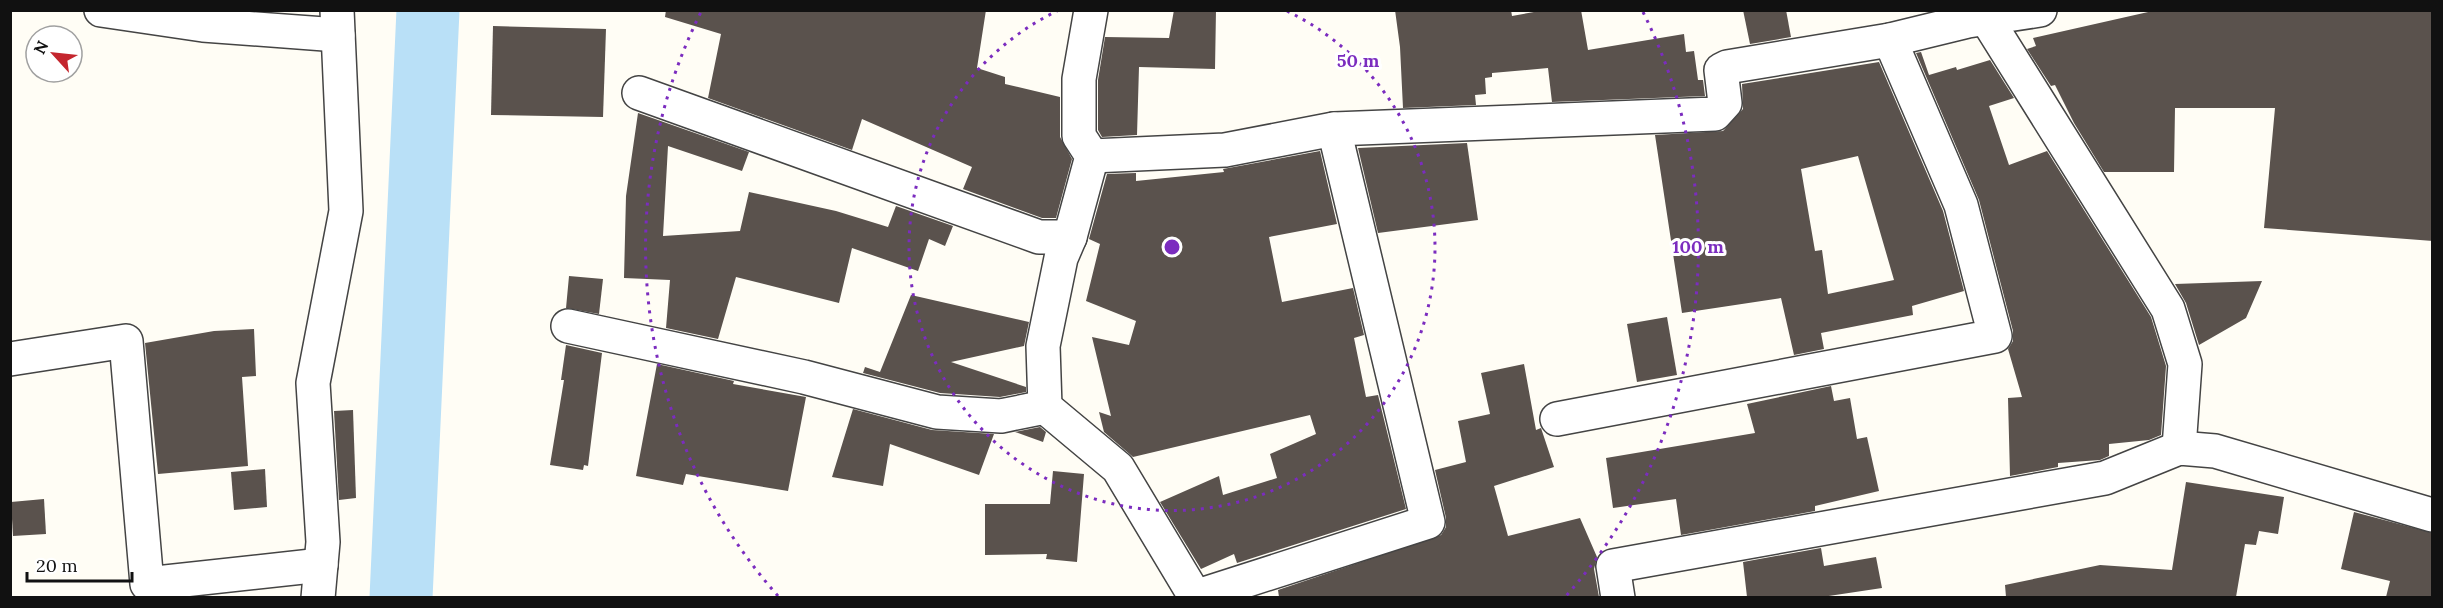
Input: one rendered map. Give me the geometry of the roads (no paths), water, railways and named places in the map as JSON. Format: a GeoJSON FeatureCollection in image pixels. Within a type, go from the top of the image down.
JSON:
{"type":"FeatureCollection","features":[{"type":"Feature","properties":{"kind":"street"},"geometry":{"type":"LineString","coordinates":[[101,10],[203,25],[337,23],[346,211],[313,383],[323,542],[318,597]]}},
{"type":"Feature","properties":{"kind":"street"},"geometry":{"type":"LineString","coordinates":[[1090,10],[1079,79],[1079,136],[1092,156],[1070,237],[1061,258],[1043,346],[1046,407],[1118,468],[1195,597],[1428,522],[1334,129]]}},
{"type":"Feature","properties":{"kind":"street"},"geometry":{"type":"LineString","coordinates":[[1092,156],[1225,150],[1334,129],[1715,114],[1725,103],[1721,70],[1727,67],[1890,40],[1986,18],[2040,10]]}},
{"type":"Feature","properties":{"kind":"street"},"geometry":{"type":"LineString","coordinates":[[1986,18],[2168,309],[2185,364],[2179,448]]}},
{"type":"Feature","properties":{"kind":"street"},"geometry":{"type":"LineString","coordinates":[[1557,419],[1995,336],[1961,205],[1890,40]]}},
{"type":"Feature","properties":{"kind":"street"},"geometry":{"type":"LineString","coordinates":[[639,93],[1039,237],[1070,237]]}},
{"type":"Feature","properties":{"kind":"street"},"geometry":{"type":"LineString","coordinates":[[568,326],[804,377],[937,412],[1001,416],[1046,407]]}},
{"type":"Feature","properties":{"kind":"street"},"geometry":{"type":"LineString","coordinates":[[10,359],[126,341],[147,584],[321,565]]}},
{"type":"Feature","properties":{"kind":"street"},"geometry":{"type":"LineString","coordinates":[[1618,597],[1613,566],[2105,478],[2179,448],[2215,451],[2433,515]]}},
{"type":"Feature","properties":{"kind":"waterway"},"geometry":{"type":"LineString","coordinates":[[401,598],[428,10]]}}]}
